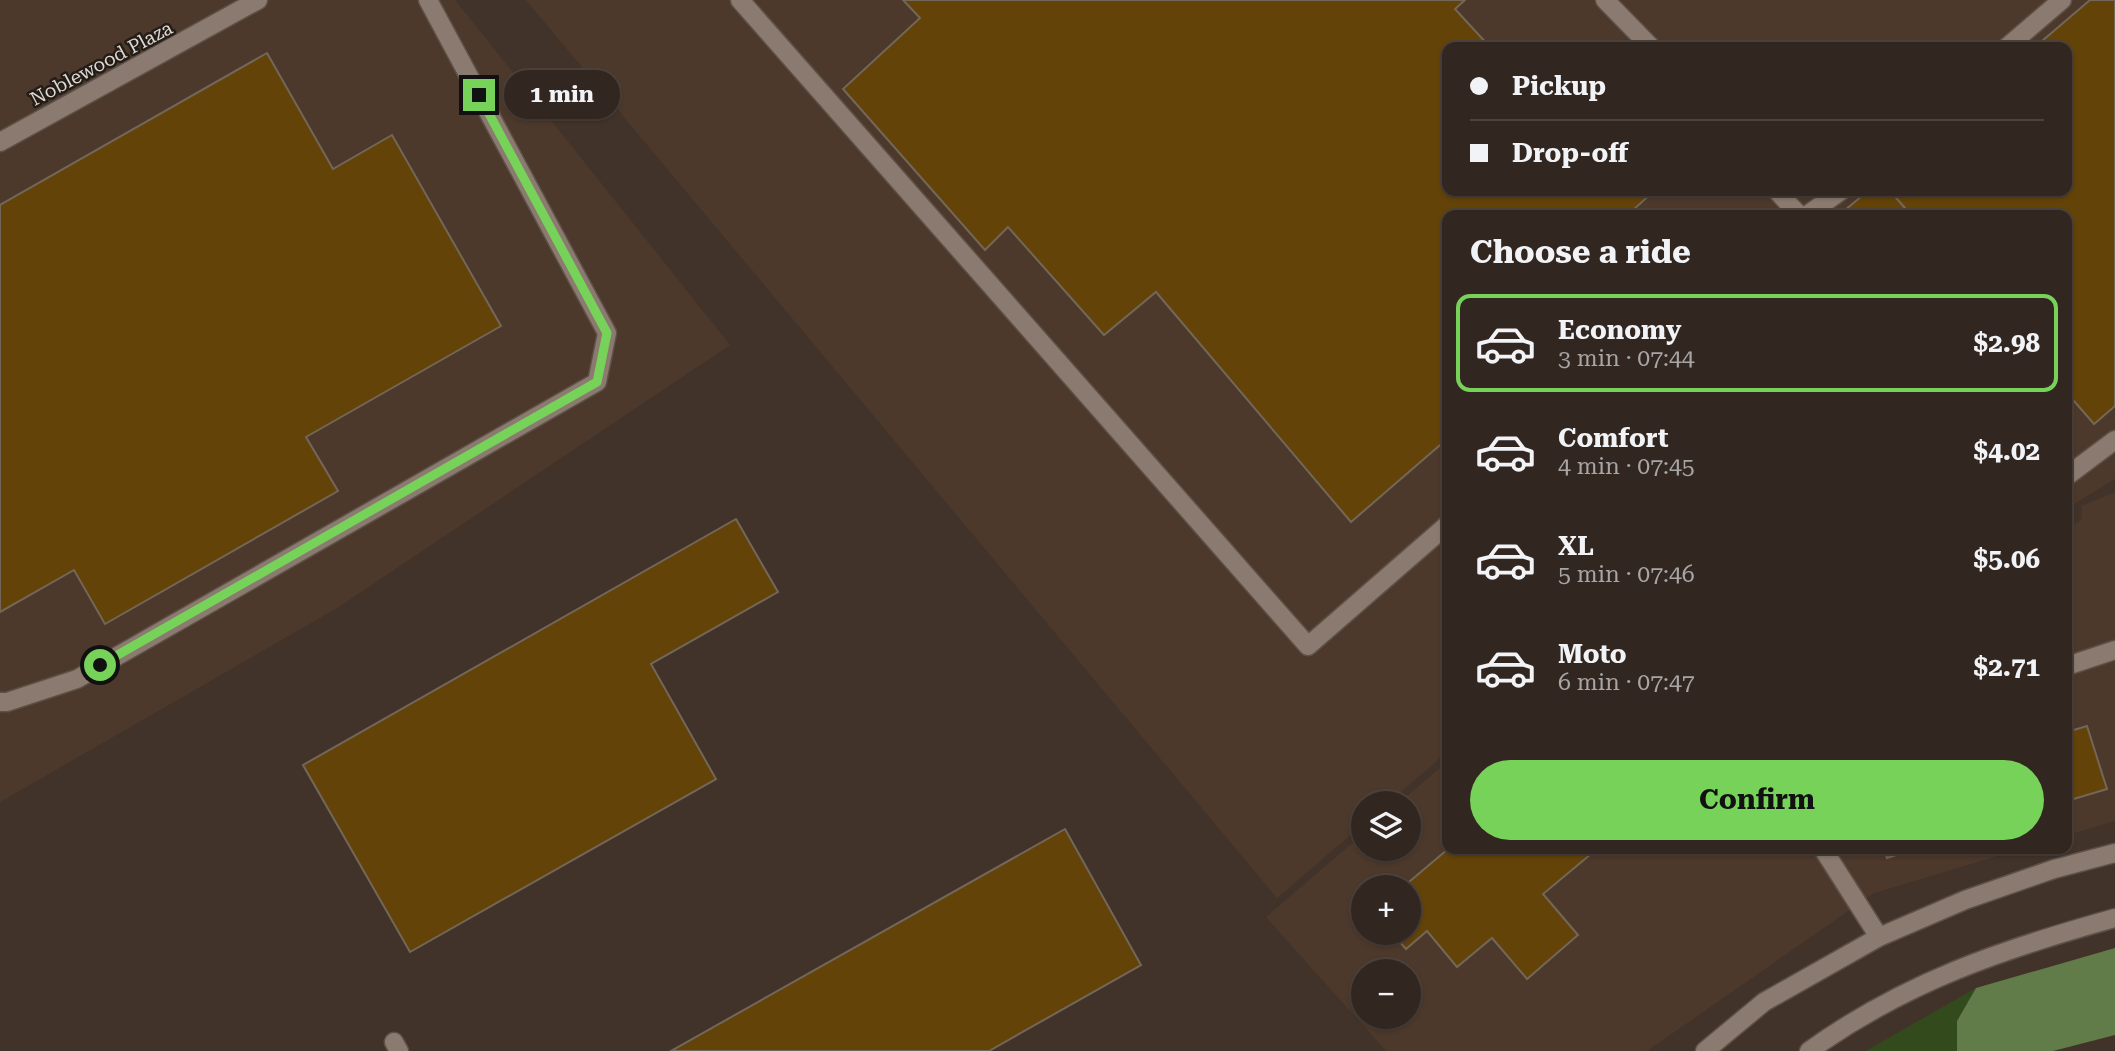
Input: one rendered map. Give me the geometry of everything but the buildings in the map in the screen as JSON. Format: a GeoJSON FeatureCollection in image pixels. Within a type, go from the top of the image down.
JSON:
{"type":"FeatureCollection","features":[{"type":"Feature","properties":{"kind":"street","name":"Noblewood Plaza"},"geometry":{"type":"LineString","coordinates":[[0,142],[258,0]]}},
{"type":"Feature","properties":{"kind":"street"},"geometry":{"type":"LineString","coordinates":[[0,702],[77,678],[597,382],[607,333],[428,0]]}},
{"type":"Feature","properties":{"kind":"street"},"geometry":{"type":"LineString","coordinates":[[740,0],[1308,646],[1442,529]]}},
{"type":"Feature","properties":{"kind":"street"},"geometry":{"type":"LineString","coordinates":[[1605,0],[1646,42]]}},
{"type":"Feature","properties":{"kind":"street"},"geometry":{"type":"LineString","coordinates":[[2013,42],[2062,0]]}},
{"type":"Feature","properties":{"kind":"street"},"geometry":{"type":"LineString","coordinates":[[1782,196],[1794,210]]}},
{"type":"Feature","properties":{"kind":"street"},"geometry":{"type":"LineString","coordinates":[[1814,210],[1834,196]]}},
{"type":"Feature","properties":{"kind":"street"},"geometry":{"type":"LineString","coordinates":[[2072,472],[2115,440]]}},
{"type":"Feature","properties":{"kind":"street"},"geometry":{"type":"LineString","coordinates":[[2072,664],[2115,650]]}},
{"type":"Feature","properties":{"kind":"street"},"geometry":{"type":"LineString","coordinates":[[1705,1051],[1764,1002],[1879,937],[1965,900],[2054,869],[2115,853]]}},
{"type":"Feature","properties":{"kind":"street"},"geometry":{"type":"LineString","coordinates":[[1826,854],[1879,937]]}},
{"type":"Feature","properties":{"kind":"street"},"geometry":{"type":"LineString","coordinates":[[1809,1051],[1834,1033],[1937,976],[2016,945],[2115,918]]}},
{"type":"Feature","properties":{"kind":"shaded area"},"geometry":{"type":"Polygon","coordinates":[[[0,0],[455,0],[730,345],[337,608],[0,802],[0,0]]]}},
{"type":"Feature","properties":{"kind":"shaded area"},"geometry":{"type":"Polygon","coordinates":[[[526,0],[2115,0],[2115,479],[2072,505],[2072,210],[1442,210],[1442,756],[1402,791],[1351,791],[1351,834],[1277,898],[526,0]]]}},
{"type":"Feature","properties":{"kind":"shaded area"},"geometry":{"type":"Polygon","coordinates":[[[2115,492],[2115,821],[2072,834],[2072,526],[2081,521],[2082,506],[2115,492]]]}},
{"type":"Feature","properties":{"kind":"shaded area"},"geometry":{"type":"Polygon","coordinates":[[[1442,766],[1442,854],[2004,854],[1874,893],[1647,1051],[1386,1051],[1366,1029],[1421,1029],[1421,959],[1351,959],[1351,1012],[1266,917],[1351,844],[1351,861],[1421,861],[1421,791],[1413,791],[1442,766]]]}},
{"type":"Feature","properties":{"kind":"green space"},"geometry":{"type":"Polygon","coordinates":[[[2115,948],[2115,1035],[2053,1051],[1957,1051],[1957,1021],[1976,988],[2115,948]]]}},
{"type":"Feature","properties":{"kind":"green space"},"geometry":{"type":"Polygon","coordinates":[[[1976,988],[1957,1021],[1957,1051],[1866,1051],[1976,988]]]}},
{"type":"Feature","properties":{"kind":"route"},"geometry":{"type":"LineString","coordinates":[[100,665],[597,382],[607,333],[479,95]]}}]}
